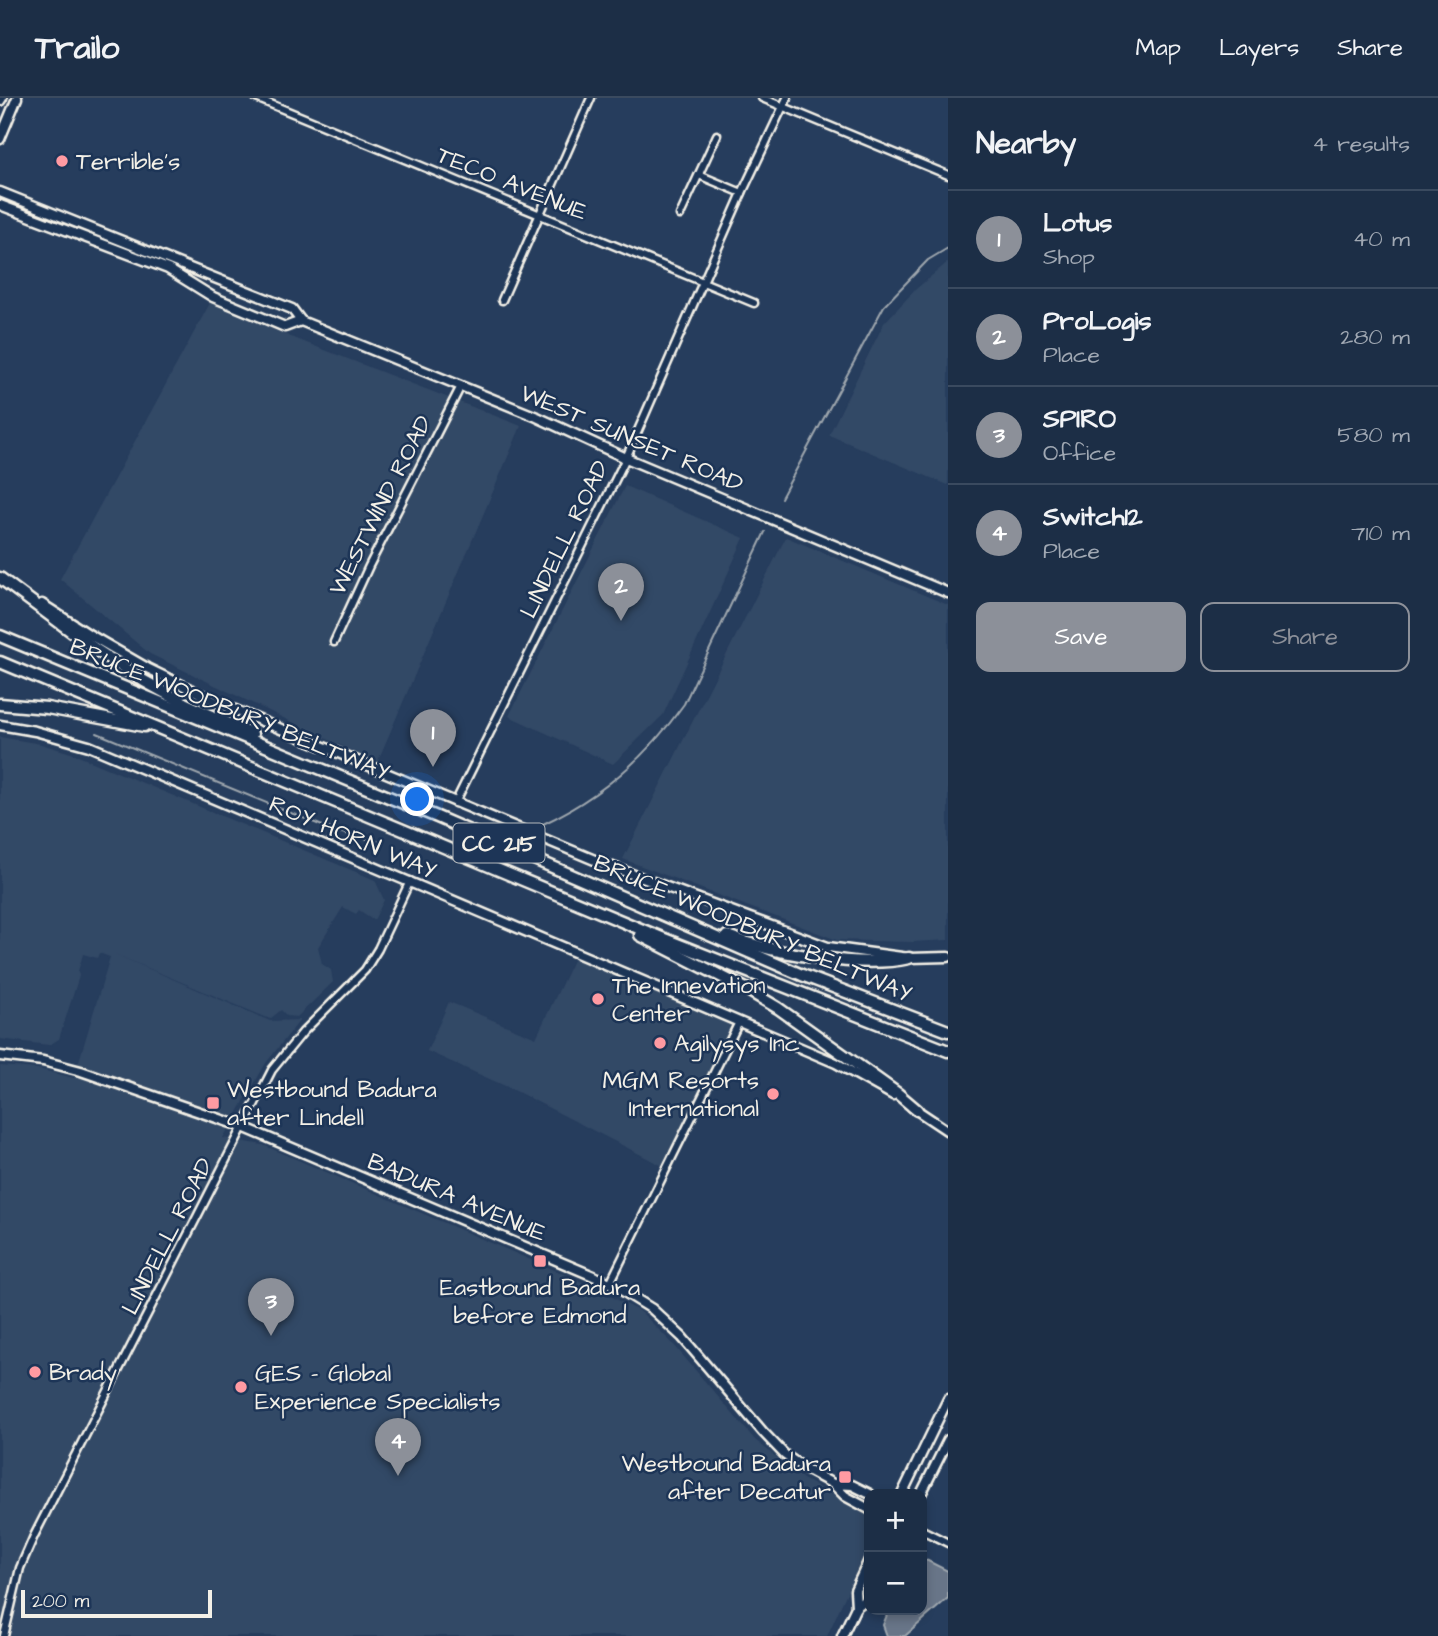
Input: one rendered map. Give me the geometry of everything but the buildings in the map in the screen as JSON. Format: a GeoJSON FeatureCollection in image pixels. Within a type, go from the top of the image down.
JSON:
{"type":"FeatureCollection","features":[{"type":"Feature","properties":{"kind":"highway"},"geometry":{"type":"LineString","coordinates":[[0,577],[95,649],[144,681],[184,703],[287,751],[311,766]]}},
{"type":"Feature","properties":{"kind":"highway","name":"BRUCE WOODBURY BELTWAY"},"geometry":{"type":"LineString","coordinates":[[0,636],[437,817],[802,975],[948,1031]]}},
{"type":"Feature","properties":{"kind":"highway","name":"BRUCE WOODBURY BELTWAY"},"geometry":{"type":"LineString","coordinates":[[0,662],[786,988],[948,1051]]}},
{"type":"Feature","properties":{"kind":"highway"},"geometry":{"type":"LineString","coordinates":[[0,704],[56,710],[159,729]]}},
{"type":"Feature","properties":{"kind":"highway"},"geometry":{"type":"LineString","coordinates":[[578,902],[778,1008],[917,1110]]}},
{"type":"Feature","properties":{"kind":"highway"},"geometry":{"type":"LineString","coordinates":[[685,925],[750,944],[844,961],[890,962],[909,958]]}},
{"type":"Feature","properties":{"kind":"main road"},"geometry":{"type":"LineString","coordinates":[[0,139],[17,98]]}},
{"type":"Feature","properties":{"kind":"main road","name":"WEST SUNSET ROAD"},"geometry":{"type":"LineString","coordinates":[[0,192],[292,309],[301,321],[537,417],[626,458],[948,593]]}},
{"type":"Feature","properties":{"kind":"main road","name":"WEST SUNSET ROAD"},"geometry":{"type":"LineString","coordinates":[[0,205],[167,269],[213,297],[285,327],[301,321]]}},
{"type":"Feature","properties":{"kind":"main road"},"geometry":{"type":"LineString","coordinates":[[0,577],[83,631],[147,668],[221,704],[597,862],[828,947],[909,958],[948,957]]}},
{"type":"Feature","properties":{"kind":"main road","name":"ROY HORN WAY"},"geometry":{"type":"LineString","coordinates":[[0,725],[47,733],[89,746],[410,881],[855,1073],[948,1131]]}},
{"type":"Feature","properties":{"kind":"main road","name":"BADURA AVENUE"},"geometry":{"type":"LineString","coordinates":[[0,1056],[43,1061],[81,1071],[243,1127],[610,1283],[652,1309],[682,1337],[785,1455],[864,1506]]}},
{"type":"Feature","properties":{"kind":"main road"},"geometry":{"type":"LineString","coordinates":[[904,1489],[948,1399]]}},
{"type":"Feature","properties":{"kind":"main road"},"geometry":{"type":"LineString","coordinates":[[924,1489],[948,1440]]}},
{"type":"Feature","properties":{"kind":"main road","name":"BADURA AVENUE"},"geometry":{"type":"LineString","coordinates":[[833,1484],[852,1485],[864,1491]]}},
{"type":"Feature","properties":{"kind":"main road"},"geometry":{"type":"LineString","coordinates":[[856,1607],[855,1590],[864,1571]]}},
{"type":"Feature","properties":{"kind":"main road"},"geometry":{"type":"LineString","coordinates":[[842,1636],[856,1607],[864,1601]]}},
{"type":"Feature","properties":{"kind":"street","name":"TECO AVENUE"},"geometry":{"type":"LineString","coordinates":[[256,98],[754,303]]}},
{"type":"Feature","properties":{"kind":"street"},"geometry":{"type":"LineString","coordinates":[[502,300],[591,98]]}},
{"type":"Feature","properties":{"kind":"street"},"geometry":{"type":"LineString","coordinates":[[762,98],[948,175]]}},
{"type":"Feature","properties":{"kind":"street","name":"LINDELL ROAD"},"geometry":{"type":"LineString","coordinates":[[455,803],[626,458],[742,193],[787,98]]}},
{"type":"Feature","properties":{"kind":"street"},"geometry":{"type":"LineString","coordinates":[[680,215],[717,135]]}},
{"type":"Feature","properties":{"kind":"street"},"geometry":{"type":"LineString","coordinates":[[699,175],[742,193]]}},
{"type":"Feature","properties":{"kind":"street","name":"WESTWIND ROAD"},"geometry":{"type":"LineString","coordinates":[[334,642],[369,566],[461,386]]}},
{"type":"Feature","properties":{"kind":"street","name":"LINDELL ROAD"},"geometry":{"type":"LineString","coordinates":[[5,1636],[20,1568],[34,1536],[272,1070],[303,1032],[365,970],[378,949],[410,881]]}},
{"type":"Feature","properties":{"kind":"street"},"geometry":{"type":"LineString","coordinates":[[610,1283],[739,1022]]}},
{"type":"Feature","properties":{"kind":"street"},"geometry":{"type":"LineString","coordinates":[[927,1532],[948,1543]]}},
{"type":"Feature","properties":{"kind":"shaded area"},"geometry":{"type":"Polygon","coordinates":[[[948,262],[948,485],[829,435],[884,323],[916,289],[948,262]]]}},
{"type":"Feature","properties":{"kind":"shaded area"},"geometry":{"type":"Polygon","coordinates":[[[210,303],[521,426],[377,763],[150,654],[60,579],[210,303]]]}},
{"type":"Feature","properties":{"kind":"shaded area"},"geometry":{"type":"Polygon","coordinates":[[[625,486],[744,538],[663,715],[613,764],[509,716],[625,486]]]}},
{"type":"Feature","properties":{"kind":"shaded area"},"geometry":{"type":"Polygon","coordinates":[[[786,537],[948,605],[948,940],[837,940],[623,859],[786,537]]]}},
{"type":"Feature","properties":{"kind":"shaded area"},"geometry":{"type":"Polygon","coordinates":[[[0,737],[41,744],[71,753],[375,880],[384,900],[374,920],[359,910],[356,914],[343,907],[318,947],[322,964],[331,970],[333,982],[297,1017],[287,1016],[281,1010],[270,1019],[112,953],[270,1021],[300,1020],[266,1063],[223,1138],[263,1145],[589,1285],[641,1312],[673,1344],[755,1440],[803,1479],[864,1512],[864,1555],[827,1636],[0,1636],[0,1066],[38,1069],[74,1078],[110,957],[99,953],[97,958],[83,954],[79,976],[59,1039],[49,1045],[0,1039],[0,737]]]}},
{"type":"Feature","properties":{"kind":"shaded area"},"geometry":{"type":"Polygon","coordinates":[[[577,952],[739,1022],[663,1166],[512,1089],[427,1051],[449,1002],[536,1038],[577,952]]]}},
{"type":"Feature","properties":{"kind":"shaded area"},"geometry":{"type":"Polygon","coordinates":[[[927,1560],[948,1571],[948,1598],[905,1636],[887,1636],[883,1625],[887,1615],[927,1615],[927,1560]]]}},
{"type":"Feature","properties":{"kind":"waterway"},"geometry":{"type":"LineString","coordinates":[[781,498],[884,306],[928,260],[948,248]]}},
{"type":"Feature","properties":{"kind":"waterway"},"geometry":{"type":"LineString","coordinates":[[541,825],[602,789],[638,758],[670,723],[684,704],[765,532]]}},
{"type":"Feature","properties":{"kind":"waterway"},"geometry":{"type":"LineString","coordinates":[[97,733],[320,825],[380,842]]}},
{"type":"Feature","properties":{"kind":"place","name":"Terrible's"},"geometry":{"type":"Point","coordinates":[62,161]}},
{"type":"Feature","properties":{"kind":"place","name":"ProLogis"},"geometry":{"type":"Point","coordinates":[621,621]}},
{"type":"Feature","properties":{"kind":"place","name":"Lotus"},"geometry":{"type":"Point","coordinates":[433,767]}},
{"type":"Feature","properties":{"kind":"place","name":"The Innevation Center"},"geometry":{"type":"Point","coordinates":[598,999]}},
{"type":"Feature","properties":{"kind":"place","name":"Agilysys Inc"},"geometry":{"type":"Point","coordinates":[660,1043]}},
{"type":"Feature","properties":{"kind":"place","name":"MGM Resorts International"},"geometry":{"type":"Point","coordinates":[773,1094]}},
{"type":"Feature","properties":{"kind":"place","name":"Westbound Badura after Lindell"},"geometry":{"type":"Point","coordinates":[213,1103]}},
{"type":"Feature","properties":{"kind":"place","name":"Eastbound Badura before Edmond"},"geometry":{"type":"Point","coordinates":[540,1261]}},
{"type":"Feature","properties":{"kind":"place","name":"SPIRO"},"geometry":{"type":"Point","coordinates":[271,1336]}},
{"type":"Feature","properties":{"kind":"place","name":"Brady"},"geometry":{"type":"Point","coordinates":[35,1372]}},
{"type":"Feature","properties":{"kind":"place","name":"GES - Global Experience Specialists"},"geometry":{"type":"Point","coordinates":[241,1387]}},
{"type":"Feature","properties":{"kind":"place","name":"Switch12"},"geometry":{"type":"Point","coordinates":[398,1476]}},
{"type":"Feature","properties":{"kind":"place","name":"Westbound Badura after Decatur"},"geometry":{"type":"Point","coordinates":[845,1477]}}]}
